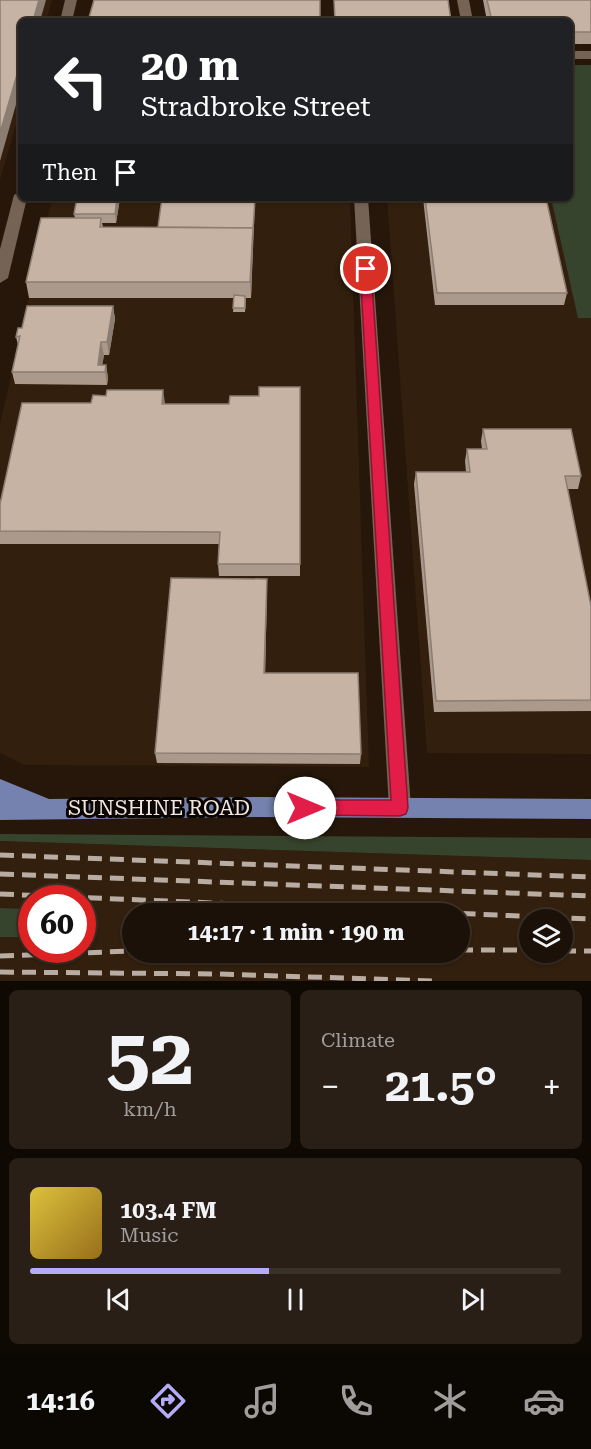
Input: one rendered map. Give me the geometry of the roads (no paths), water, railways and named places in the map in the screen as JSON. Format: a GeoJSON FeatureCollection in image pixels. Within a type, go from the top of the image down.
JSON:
{"type":"FeatureCollection","features":[{"type":"Feature","properties":{"kind":"main road","name":"SUNSHINE ROAD"},"geometry":{"type":"LineString","coordinates":[[0,789],[50,808]]}},
{"type":"Feature","properties":{"kind":"main road","name":"SUNSHINE ROAD"},"geometry":{"type":"LineString","coordinates":[[0,810],[50,808],[591,809]]}},
{"type":"Feature","properties":{"kind":"street"},"geometry":{"type":"LineString","coordinates":[[67,18],[71,0]]}},
{"type":"Feature","properties":{"kind":"street"},"geometry":{"type":"LineString","coordinates":[[463,0],[466,18]]}},
{"type":"Feature","properties":{"kind":"street"},"geometry":{"type":"LineString","coordinates":[[573,55],[591,55]]}},
{"type":"Feature","properties":{"kind":"street"},"geometry":{"type":"LineString","coordinates":[[0,278],[19,201]]}},
{"type":"Feature","properties":{"kind":"street"},"geometry":{"type":"LineString","coordinates":[[361,201],[400,808]]}},
{"type":"Feature","properties":{"kind":"railway"},"geometry":{"type":"LineString","coordinates":[[0,855],[591,877]]}},
{"type":"Feature","properties":{"kind":"railway"},"geometry":{"type":"LineString","coordinates":[[0,874],[591,896]]}},
{"type":"Feature","properties":{"kind":"railway"},"geometry":{"type":"LineString","coordinates":[[0,894],[591,919]]}},
{"type":"Feature","properties":{"kind":"railway"},"geometry":{"type":"LineString","coordinates":[[470,950],[519,950]]}},
{"type":"Feature","properties":{"kind":"railway"},"geometry":{"type":"LineString","coordinates":[[0,956],[122,951]]}},
{"type":"Feature","properties":{"kind":"railway"},"geometry":{"type":"LineString","coordinates":[[573,951],[591,951]]}},
{"type":"Feature","properties":{"kind":"railway"},"geometry":{"type":"LineString","coordinates":[[0,972],[219,974],[434,981]]}}]}
